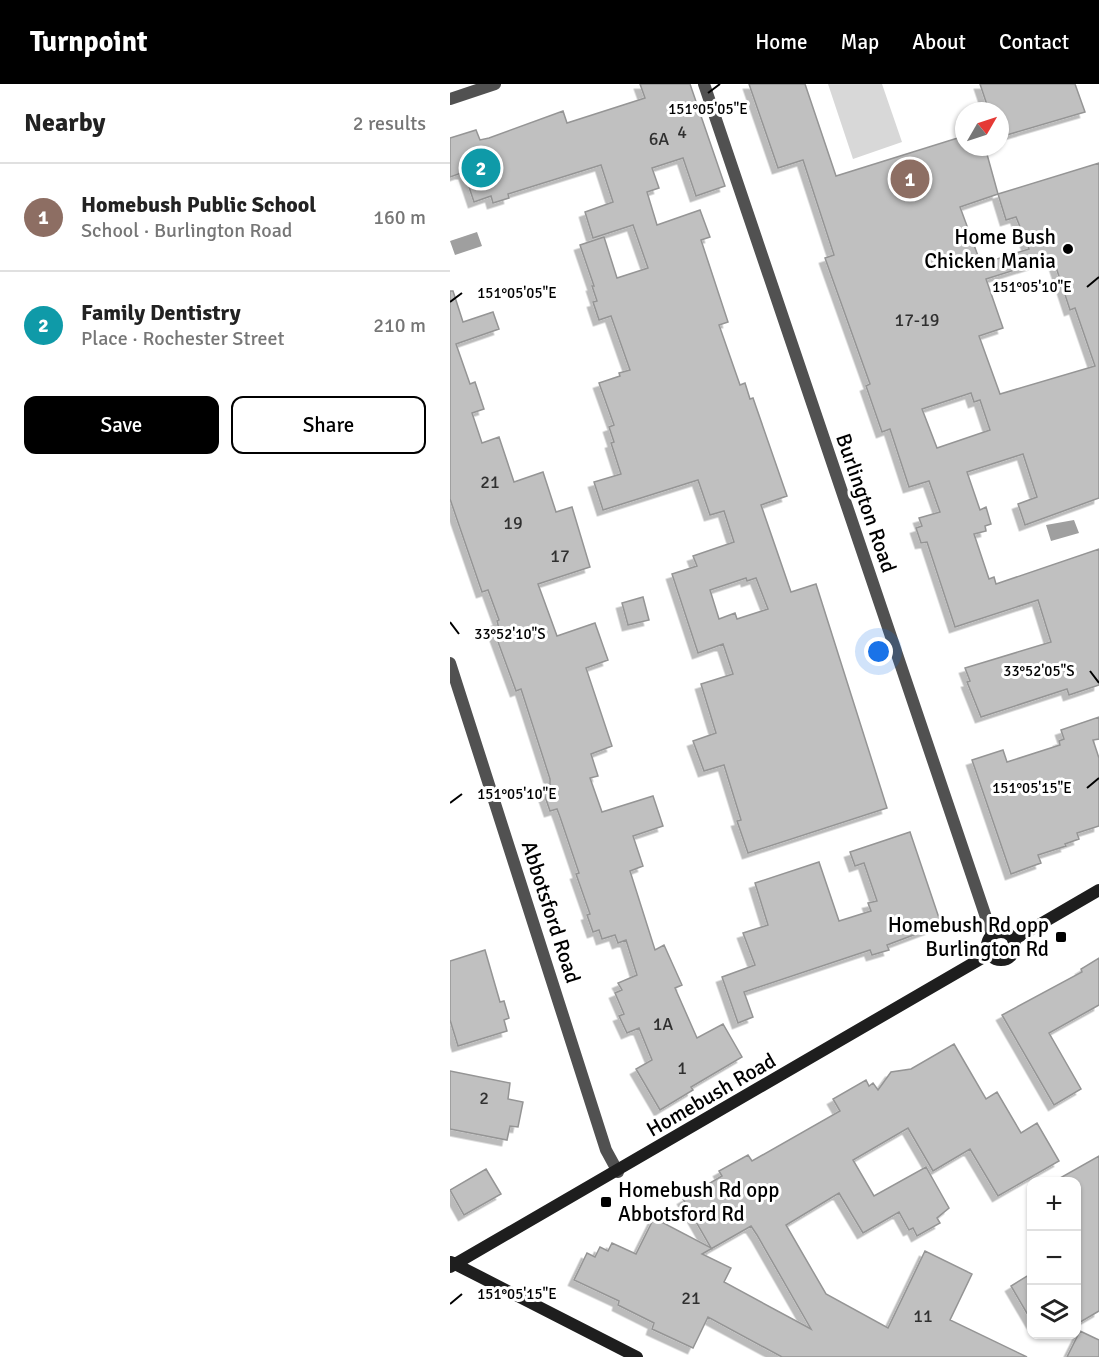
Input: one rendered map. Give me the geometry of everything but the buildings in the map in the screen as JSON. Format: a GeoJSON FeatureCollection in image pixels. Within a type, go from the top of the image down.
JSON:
{"type":"FeatureCollection","features":[{"type":"Feature","properties":{"kind":"street"},"geometry":{"type":"LineString","coordinates":[[450,99],[495,84]]}},
{"type":"Feature","properties":{"kind":"street","name":"Burlington Road"},"geometry":{"type":"LineString","coordinates":[[704,84],[992,935]]}},
{"type":"Feature","properties":{"kind":"street","name":"Abbotsford Road"},"geometry":{"type":"LineString","coordinates":[[450,663],[606,1150],[618,1172]]}},
{"type":"Feature","properties":{"kind":"street"},"geometry":{"type":"LineString","coordinates":[[1013,940],[1099,890]]}},
{"type":"Feature","properties":{"kind":"street"},"geometry":{"type":"LineString","coordinates":[[1004,932],[1013,940],[1013,953],[1006,959],[996,960],[989,954],[987,942],[992,935],[1004,932]]}},
{"type":"Feature","properties":{"kind":"street","name":"Homebush Road"},"geometry":{"type":"LineString","coordinates":[[452,1264],[618,1172],[989,954]]}},
{"type":"Feature","properties":{"kind":"street"},"geometry":{"type":"LineString","coordinates":[[452,1264],[637,1357]]}},
{"type":"Feature","properties":{"kind":"shaded area"},"geometry":{"type":"Polygon","coordinates":[[[828,84],[882,84],[902,142],[853,159],[828,84]]]}},
{"type":"Feature","properties":{"kind":"shaded area"},"geometry":{"type":"Polygon","coordinates":[[[477,232],[482,246],[455,255],[450,241],[477,232]]]}},
{"type":"Feature","properties":{"kind":"shaded area"},"geometry":{"type":"Polygon","coordinates":[[[1074,520],[1079,533],[1051,541],[1046,525],[1074,520]]]}},
{"type":"Feature","properties":{"kind":"place","name":"Family Dentistry"},"geometry":{"type":"Point","coordinates":[481,168]}},
{"type":"Feature","properties":{"kind":"place","name":"Homebush Public School"},"geometry":{"type":"Point","coordinates":[910,179]}},
{"type":"Feature","properties":{"kind":"place","name":"Home Bush Chicken Mania"},"geometry":{"type":"Point","coordinates":[1068,249]}},
{"type":"Feature","properties":{"kind":"place","name":"Homebush Rd opp Burlington Rd"},"geometry":{"type":"Point","coordinates":[1061,937]}},
{"type":"Feature","properties":{"kind":"place","name":"Homebush Rd opp Abbotsford Rd"},"geometry":{"type":"Point","coordinates":[606,1202]}}]}
